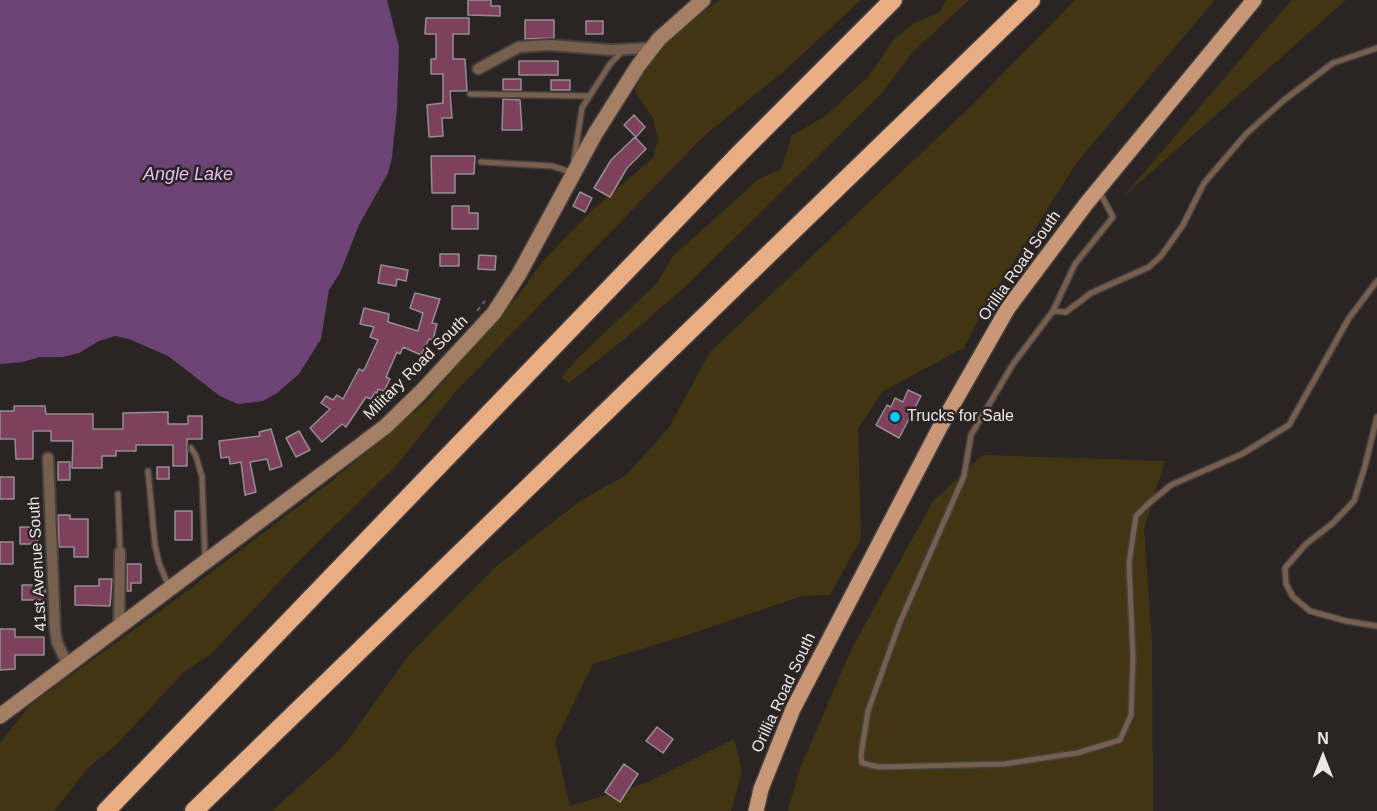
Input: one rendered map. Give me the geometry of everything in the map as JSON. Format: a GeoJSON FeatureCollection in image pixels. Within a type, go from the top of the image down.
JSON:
{"type":"FeatureCollection","features":[{"type":"Feature","properties":{"kind":"highway"},"geometry":{"type":"LineString","coordinates":[[106,811],[725,169],[893,0]]}},
{"type":"Feature","properties":{"kind":"highway"},"geometry":{"type":"LineString","coordinates":[[850,43],[901,0]]}},
{"type":"Feature","properties":{"kind":"highway"},"geometry":{"type":"LineString","coordinates":[[194,811],[1031,0]]}},
{"type":"Feature","properties":{"kind":"main road","name":"Military Road South"},"geometry":{"type":"LineString","coordinates":[[0,716],[386,426],[458,354],[494,313],[519,274],[616,98],[651,48],[703,0]]}},
{"type":"Feature","properties":{"kind":"main road","name":"Orillia Road South"},"geometry":{"type":"LineString","coordinates":[[756,811],[761,789],[793,709],[940,427],[1008,308],[1098,189],[1254,0]]}},
{"type":"Feature","properties":{"kind":"street"},"geometry":{"type":"LineString","coordinates":[[478,69],[519,47],[550,45],[624,50],[651,48]]}},
{"type":"Feature","properties":{"kind":"street","name":"41st Avenue South"},"geometry":{"type":"LineString","coordinates":[[48,458],[55,629],[57,642],[68,666]]}},
{"type":"Feature","properties":{"kind":"street"},"geometry":{"type":"LineString","coordinates":[[119,628],[120,552]]}},
{"type":"Feature","properties":{"kind":"lane"},"geometry":{"type":"LineString","coordinates":[[1053,311],[1066,312],[1091,293],[1149,267],[1161,256],[1183,225],[1204,183],[1246,134],[1284,100],[1333,63],[1377,48]]}},
{"type":"Feature","properties":{"kind":"lane"},"geometry":{"type":"LineString","coordinates":[[482,162],[552,166],[573,173],[582,108],[610,64],[624,50]]}},
{"type":"Feature","properties":{"kind":"lane"},"geometry":{"type":"LineString","coordinates":[[470,94],[589,96]]}},
{"type":"Feature","properties":{"kind":"lane"},"geometry":{"type":"LineString","coordinates":[[1098,189],[1113,217],[1075,264],[1053,311],[1013,364],[971,435],[964,476],[900,622],[868,711],[861,755],[862,763],[879,767],[1004,764],[1077,753],[1120,740],[1131,715],[1133,657],[1129,563],[1137,516],[1171,485],[1242,454],[1289,425],[1349,318],[1377,281]]}},
{"type":"Feature","properties":{"kind":"lane"},"geometry":{"type":"LineString","coordinates":[[1377,417],[1354,501],[1333,523],[1306,544],[1285,568],[1286,584],[1293,597],[1310,611],[1346,621],[1377,626]]}},
{"type":"Feature","properties":{"kind":"lane"},"geometry":{"type":"LineString","coordinates":[[191,448],[196,456],[202,477],[205,563]]}},
{"type":"Feature","properties":{"kind":"lane"},"geometry":{"type":"LineString","coordinates":[[148,471],[155,545],[159,563],[170,589]]}},
{"type":"Feature","properties":{"kind":"lane"},"geometry":{"type":"LineString","coordinates":[[118,494],[120,552]]}},
{"type":"Feature","properties":{"kind":"path"},"geometry":{"type":"LineString","coordinates":[[473,315],[491,294]]}},
{"type":"Feature","properties":{"kind":"shaded area"},"geometry":{"type":"Polygon","coordinates":[[[719,0],[861,0],[783,72],[705,135],[455,392],[397,465],[305,555],[211,654],[184,672],[117,744],[88,768],[54,811],[0,811],[0,743],[31,704],[171,603],[329,483],[424,404],[517,297],[543,261],[593,209],[653,158],[658,140],[653,118],[635,92],[642,74],[673,35],[719,0]]]}},
{"type":"Feature","properties":{"kind":"shaded area"},"geometry":{"type":"Polygon","coordinates":[[[946,0],[969,0],[912,53],[881,94],[687,285],[569,383],[561,378],[578,358],[656,284],[673,256],[759,179],[781,169],[792,135],[824,117],[869,76],[894,39],[913,24],[940,12],[946,0]]]}},
{"type":"Feature","properties":{"kind":"shaded area"},"geometry":{"type":"Polygon","coordinates":[[[1075,0],[1215,0],[1077,162],[982,312],[963,350],[959,350],[882,392],[858,429],[861,539],[830,595],[802,596],[593,664],[555,742],[570,806],[646,783],[734,739],[742,772],[731,811],[272,811],[342,748],[409,655],[494,568],[580,501],[626,475],[668,429],[710,352],[969,108],[1075,0]]]}},
{"type":"Feature","properties":{"kind":"shaded area"},"geometry":{"type":"Polygon","coordinates":[[[1292,0],[1346,0],[1123,197],[1267,28],[1292,0]]]}},
{"type":"Feature","properties":{"kind":"shaded area"},"geometry":{"type":"Polygon","coordinates":[[[983,455],[1165,461],[1144,529],[1152,642],[1153,811],[788,811],[798,773],[851,650],[933,501],[983,455]]]}},
{"type":"Feature","properties":{"kind":"water","name":"Angle Lake"},"geometry":{"type":"Polygon","coordinates":[[[0,0],[387,0],[399,47],[397,109],[388,173],[359,225],[340,273],[329,290],[321,339],[299,374],[277,393],[263,401],[238,404],[220,396],[168,356],[129,339],[115,336],[99,341],[79,353],[63,357],[40,357],[23,362],[0,364],[0,0]]]}},
{"type":"Feature","properties":{"kind":"building"},"geometry":{"type":"Polygon","coordinates":[[[468,0],[491,0],[491,6],[500,6],[500,16],[468,15],[468,0]]]}},
{"type":"Feature","properties":{"kind":"building"},"geometry":{"type":"Polygon","coordinates":[[[426,18],[469,18],[469,34],[453,34],[453,59],[465,59],[467,91],[450,91],[452,118],[442,118],[443,136],[429,137],[427,105],[443,103],[443,74],[431,74],[431,59],[436,59],[436,34],[425,34],[426,18]]]}},
{"type":"Feature","properties":{"kind":"building"},"geometry":{"type":"Polygon","coordinates":[[[525,20],[554,20],[554,38],[525,39],[525,20]]]}},
{"type":"Feature","properties":{"kind":"building"},"geometry":{"type":"Polygon","coordinates":[[[586,21],[603,21],[603,34],[586,34],[586,21]]]}},
{"type":"Feature","properties":{"kind":"building"},"geometry":{"type":"Polygon","coordinates":[[[519,61],[558,61],[558,75],[519,75],[519,61]]]}},
{"type":"Feature","properties":{"kind":"building"},"geometry":{"type":"Polygon","coordinates":[[[503,79],[521,79],[521,90],[503,90],[503,79]]]}},
{"type":"Feature","properties":{"kind":"building"},"geometry":{"type":"Polygon","coordinates":[[[551,80],[570,80],[570,90],[551,90],[551,80]]]}},
{"type":"Feature","properties":{"kind":"building"},"geometry":{"type":"Polygon","coordinates":[[[503,99],[520,100],[522,130],[502,130],[503,99]]]}},
{"type":"Feature","properties":{"kind":"building"},"geometry":{"type":"Polygon","coordinates":[[[634,115],[645,127],[636,137],[624,125],[634,115]]]}},
{"type":"Feature","properties":{"kind":"building"},"geometry":{"type":"Polygon","coordinates":[[[635,137],[646,149],[627,168],[610,197],[594,188],[611,160],[635,137]]]}},
{"type":"Feature","properties":{"kind":"building"},"geometry":{"type":"Polygon","coordinates":[[[431,156],[475,156],[474,174],[455,174],[455,193],[432,193],[431,156]]]}},
{"type":"Feature","properties":{"kind":"building"},"geometry":{"type":"Polygon","coordinates":[[[580,192],[592,198],[585,212],[573,206],[580,192]]]}},
{"type":"Feature","properties":{"kind":"building"},"geometry":{"type":"Polygon","coordinates":[[[452,206],[469,206],[469,213],[478,213],[478,229],[452,229],[452,206]]]}},
{"type":"Feature","properties":{"kind":"building"},"geometry":{"type":"Polygon","coordinates":[[[440,254],[459,254],[459,266],[440,266],[440,254]]]}},
{"type":"Feature","properties":{"kind":"building"},"geometry":{"type":"Polygon","coordinates":[[[479,255],[496,256],[495,270],[478,269],[479,255]]]}},
{"type":"Feature","properties":{"kind":"building"},"geometry":{"type":"Polygon","coordinates":[[[381,265],[408,270],[406,281],[397,279],[396,286],[378,283],[381,265]]]}},
{"type":"Feature","properties":{"kind":"building"},"geometry":{"type":"Polygon","coordinates":[[[415,293],[440,299],[432,323],[437,324],[433,340],[429,339],[421,355],[403,347],[400,354],[397,352],[386,377],[390,379],[384,391],[378,389],[371,399],[366,397],[346,427],[342,424],[322,442],[310,428],[330,409],[321,403],[326,396],[333,400],[337,395],[343,399],[359,369],[363,371],[365,368],[378,340],[370,337],[374,327],[360,324],[364,308],[389,314],[388,322],[418,331],[423,313],[410,308],[415,293]]]}},
{"type":"Feature","properties":{"kind":"building"},"geometry":{"type":"Polygon","coordinates":[[[908,390],[921,396],[899,438],[876,425],[887,405],[891,407],[895,398],[903,402],[908,390]]]}},
{"type":"Feature","properties":{"kind":"building"},"geometry":{"type":"Polygon","coordinates":[[[14,406],[45,406],[46,414],[93,414],[93,429],[123,429],[123,413],[168,412],[168,424],[188,424],[188,416],[202,416],[202,439],[187,439],[187,466],[173,466],[173,445],[136,445],[136,451],[116,451],[116,456],[102,456],[102,468],[72,468],[73,441],[51,441],[51,431],[33,431],[33,459],[16,459],[15,439],[0,439],[0,411],[14,411],[14,406]]]}},
{"type":"Feature","properties":{"kind":"building"},"geometry":{"type":"Polygon","coordinates":[[[271,429],[282,466],[270,470],[267,459],[250,462],[256,492],[245,495],[241,462],[230,464],[229,457],[221,458],[219,441],[260,436],[259,432],[271,429]]]}},
{"type":"Feature","properties":{"kind":"building"},"geometry":{"type":"Polygon","coordinates":[[[299,431],[310,450],[296,457],[286,438],[299,431]]]}},
{"type":"Feature","properties":{"kind":"building"},"geometry":{"type":"Polygon","coordinates":[[[58,462],[70,462],[70,480],[58,480],[58,462]]]}},
{"type":"Feature","properties":{"kind":"building"},"geometry":{"type":"Polygon","coordinates":[[[157,467],[169,467],[169,479],[157,479],[157,467]]]}},
{"type":"Feature","properties":{"kind":"building"},"geometry":{"type":"Polygon","coordinates":[[[0,477],[14,477],[14,499],[0,499],[0,477]]]}},
{"type":"Feature","properties":{"kind":"building"},"geometry":{"type":"Polygon","coordinates":[[[175,511],[192,511],[192,540],[175,540],[175,511]]]}},
{"type":"Feature","properties":{"kind":"building"},"geometry":{"type":"Polygon","coordinates":[[[58,515],[70,515],[70,519],[88,519],[88,557],[74,557],[74,547],[59,547],[58,515]]]}},
{"type":"Feature","properties":{"kind":"building"},"geometry":{"type":"Polygon","coordinates":[[[20,527],[38,527],[38,544],[20,544],[20,527]]]}},
{"type":"Feature","properties":{"kind":"building"},"geometry":{"type":"Polygon","coordinates":[[[0,542],[13,542],[13,564],[0,564],[0,542]]]}},
{"type":"Feature","properties":{"kind":"building"},"geometry":{"type":"Polygon","coordinates":[[[127,564],[141,564],[141,583],[131,583],[131,591],[127,591],[127,564]]]}},
{"type":"Feature","properties":{"kind":"building"},"geometry":{"type":"Polygon","coordinates":[[[99,579],[112,579],[110,606],[75,605],[75,586],[99,586],[99,579]]]}},
{"type":"Feature","properties":{"kind":"building"},"geometry":{"type":"Polygon","coordinates":[[[22,585],[45,585],[45,600],[22,600],[22,585]]]}},
{"type":"Feature","properties":{"kind":"building"},"geometry":{"type":"Polygon","coordinates":[[[0,629],[15,629],[15,637],[44,637],[44,655],[15,655],[15,669],[0,670],[0,629]]]}},
{"type":"Feature","properties":{"kind":"building"},"geometry":{"type":"Polygon","coordinates":[[[657,727],[673,739],[663,753],[646,741],[657,727]]]}},
{"type":"Feature","properties":{"kind":"building"},"geometry":{"type":"Polygon","coordinates":[[[624,764],[638,774],[620,802],[605,792],[624,764]]]}},
{"type":"Feature","properties":{"kind":"place","name":"Trucks for Sale"},"geometry":{"type":"Point","coordinates":[895,417]}}]}
